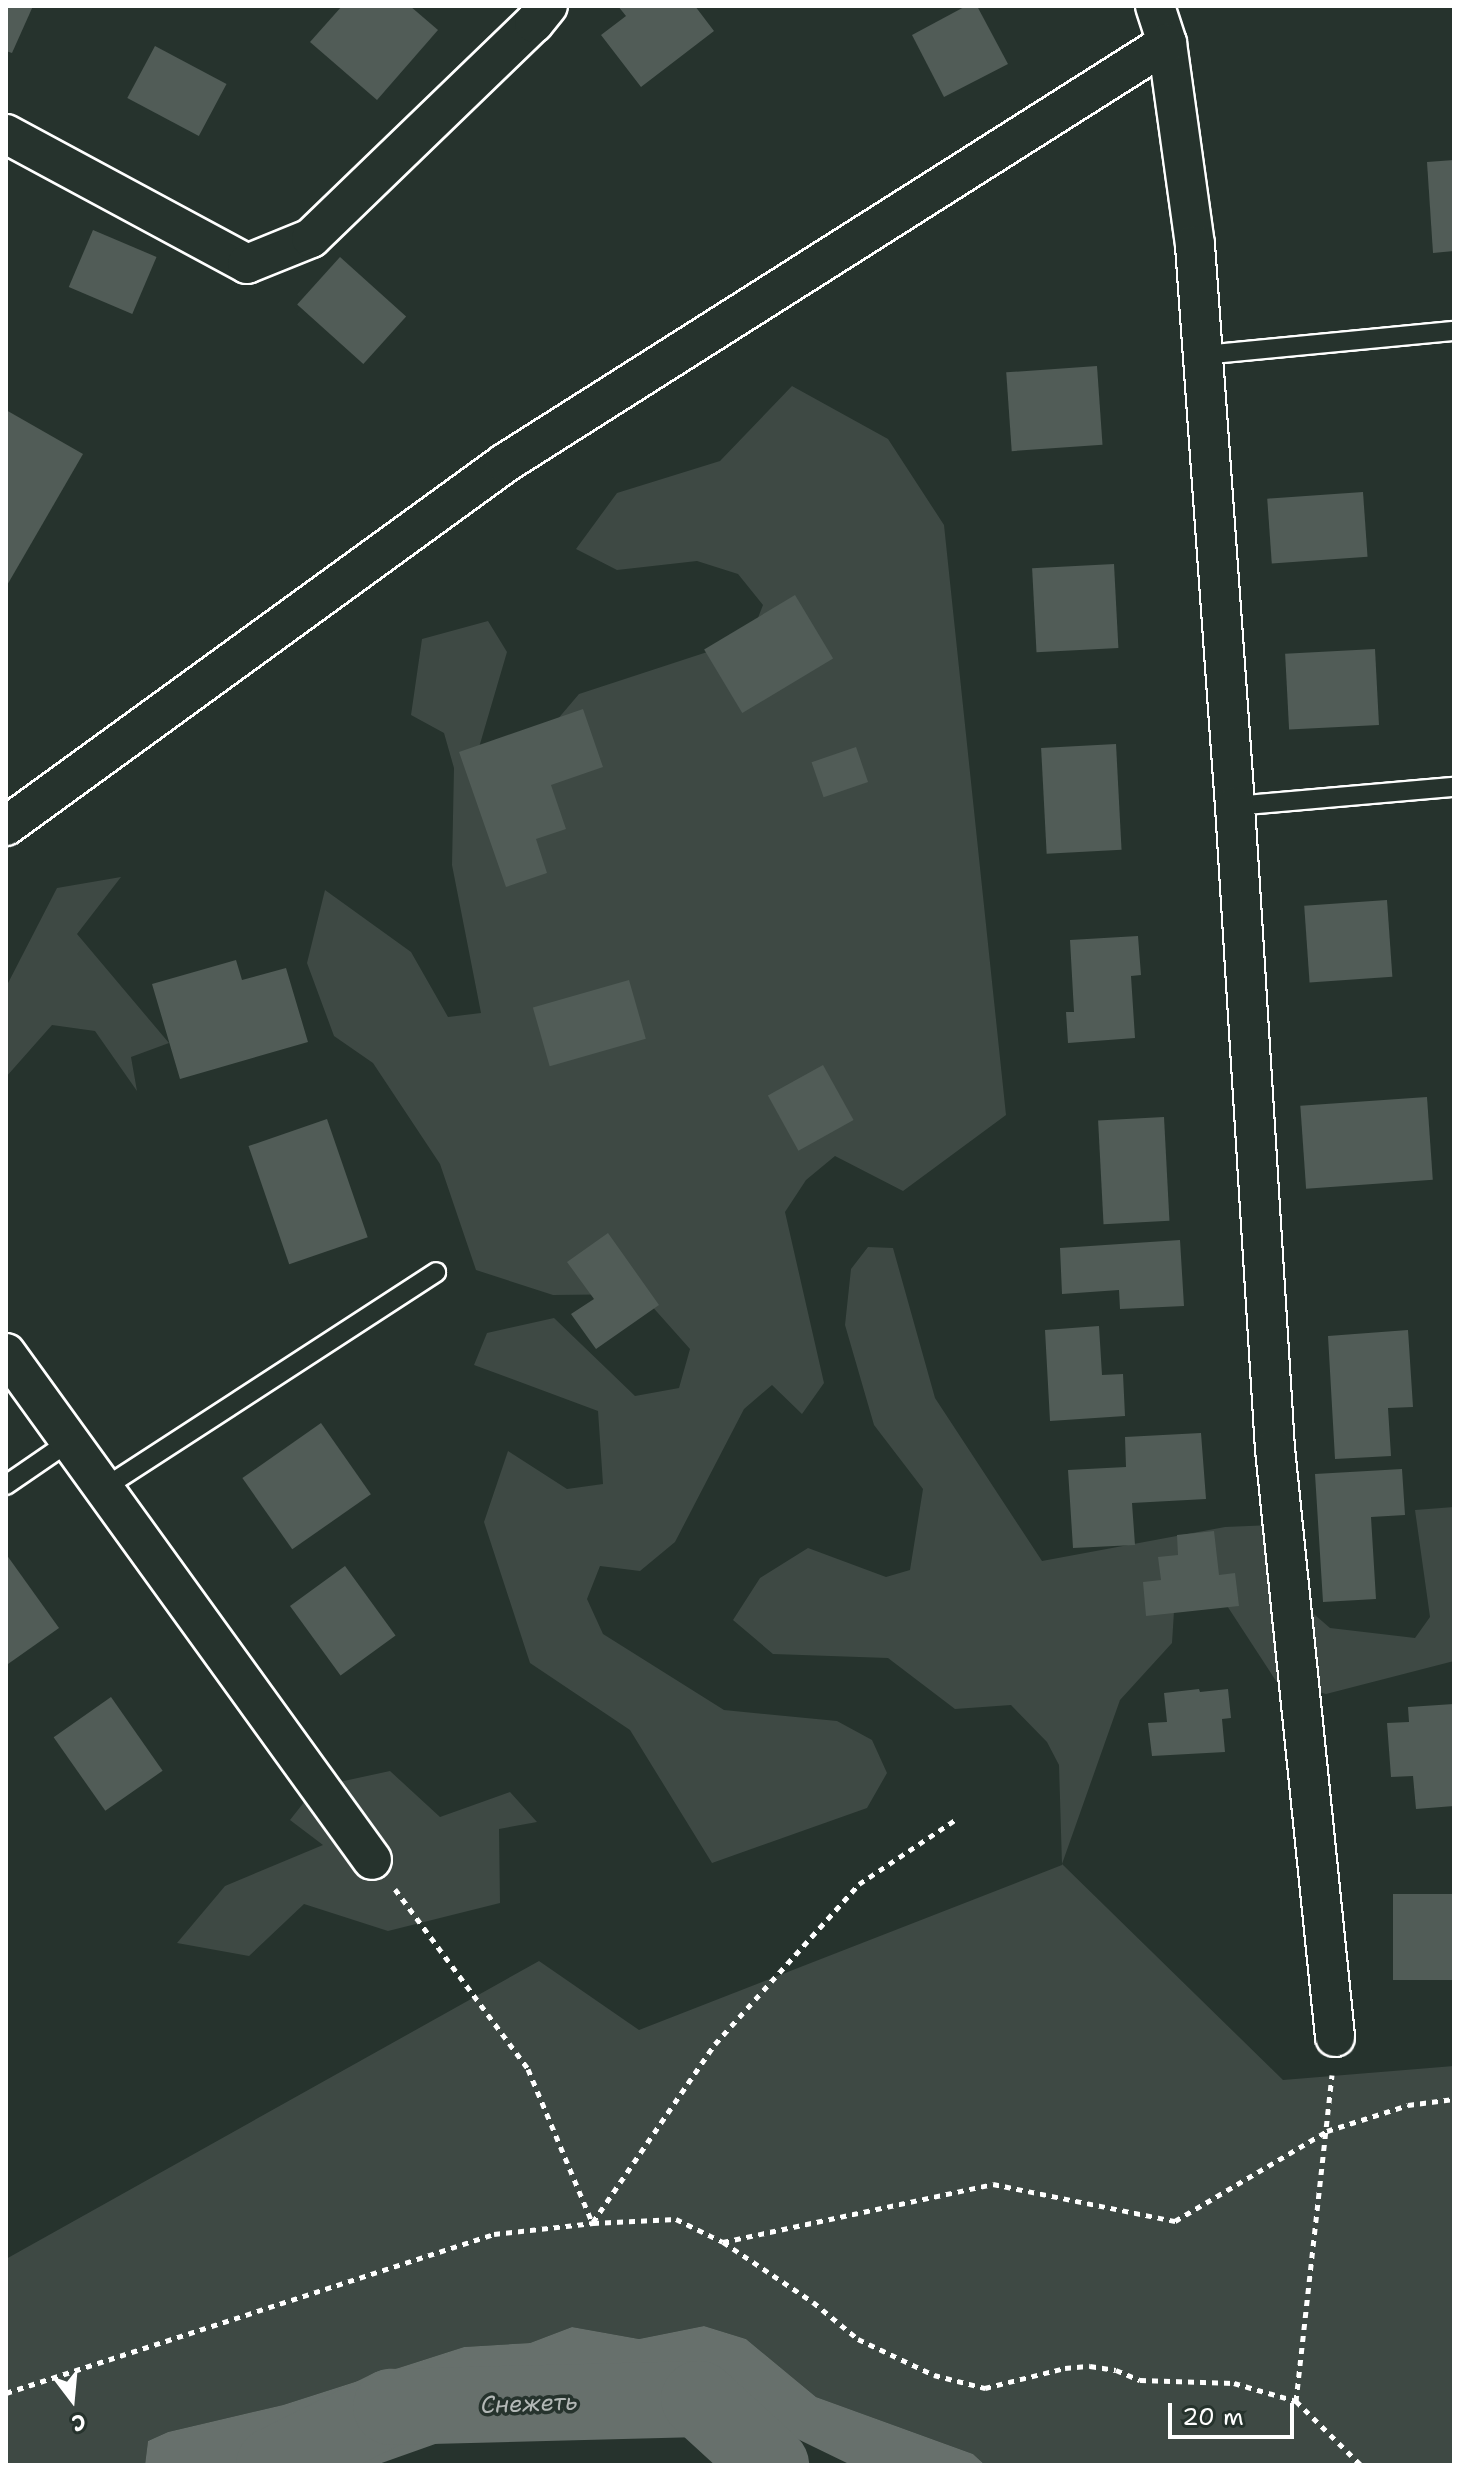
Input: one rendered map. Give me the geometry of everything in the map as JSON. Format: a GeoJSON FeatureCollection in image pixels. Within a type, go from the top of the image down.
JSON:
{"type":"FeatureCollection","features":[{"type":"Feature","properties":{"kind":"street"},"geometry":{"type":"LineString","coordinates":[[6,134],[247,264],[311,238],[548,6]]}},
{"type":"Feature","properties":{"kind":"street"},"geometry":{"type":"LineString","coordinates":[[1155,6],[1167,43],[1195,245],[1235,806],[1275,1449],[1335,2037]]}},
{"type":"Feature","properties":{"kind":"street"},"geometry":{"type":"LineString","coordinates":[[6,826],[505,463],[1167,43]]}},
{"type":"Feature","properties":{"kind":"street"},"geometry":{"type":"LineString","coordinates":[[6,1353],[372,1860]]}},
{"type":"Feature","properties":{"kind":"lane"},"geometry":{"type":"LineString","coordinates":[[1203,355],[1454,331]]}},
{"type":"Feature","properties":{"kind":"lane"},"geometry":{"type":"LineString","coordinates":[[1235,806],[1454,787]]}},
{"type":"Feature","properties":{"kind":"lane"},"geometry":{"type":"LineString","coordinates":[[104,1488],[436,1272]]}},
{"type":"Feature","properties":{"kind":"lane"},"geometry":{"type":"LineString","coordinates":[[6,1485],[70,1441]]}},
{"type":"Feature","properties":{"kind":"path"},"geometry":{"type":"LineString","coordinates":[[593,2223],[715,2044],[859,1884],[958,1818]]}},
{"type":"Feature","properties":{"kind":"path"},"geometry":{"type":"LineString","coordinates":[[372,1860],[528,2069],[593,2223]]}},
{"type":"Feature","properties":{"kind":"path"},"geometry":{"type":"LineString","coordinates":[[1296,2401],[1335,2037]]}},
{"type":"Feature","properties":{"kind":"path"},"geometry":{"type":"LineString","coordinates":[[723,2242],[993,2184],[1175,2221],[1327,2131],[1408,2105],[1454,2099]]}},
{"type":"Feature","properties":{"kind":"path"},"geometry":{"type":"LineString","coordinates":[[6,2393],[494,2234],[593,2223],[676,2219],[723,2242],[813,2302],[858,2339],[934,2375],[985,2388],[1065,2368],[1090,2366],[1116,2370],[1140,2380],[1234,2383],[1296,2401],[1361,2465]]}},
{"type":"Feature","properties":{"kind":"shaded area"},"geometry":{"type":"Polygon","coordinates":[[[792,386],[888,439],[944,525],[1006,1115],[903,1191],[835,1156],[806,1180],[785,1212],[824,1383],[802,1414],[772,1385],[744,1409],[675,1542],[640,1571],[600,1566],[587,1599],[603,1634],[724,1710],[837,1721],[872,1740],[887,1773],[867,1808],[712,1863],[630,1730],[530,1663],[484,1522],[508,1451],[567,1489],[603,1484],[598,1411],[474,1365],[487,1333],[554,1318],[635,1396],[679,1388],[690,1349],[641,1294],[553,1295],[476,1270],[440,1164],[373,1063],[334,1036],[307,963],[325,890],[411,952],[448,1017],[481,1013],[452,865],[454,768],[444,733],[411,715],[422,639],[488,621],[507,652],[475,761],[528,754],[579,694],[750,638],[763,605],[738,574],[697,561],[617,570],[576,549],[617,493],[720,461],[792,386]]]}},
{"type":"Feature","properties":{"kind":"shaded area"},"geometry":{"type":"Polygon","coordinates":[[[121,877],[77,934],[169,1043],[131,1057],[137,1091],[95,1031],[52,1025],[6,1077],[6,987],[57,888],[121,877]]]}},
{"type":"Feature","properties":{"kind":"shaded area"},"geometry":{"type":"Polygon","coordinates":[[[868,1247],[893,1248],[935,1398],[1042,1561],[1225,1527],[1273,1525],[1293,1596],[1330,1628],[1415,1638],[1430,1617],[1415,1510],[1454,1507],[1454,1661],[1326,1694],[1276,1681],[1220,1595],[1177,1564],[1172,1643],[1120,1700],[1062,1864],[1283,2080],[1454,2066],[1454,2465],[985,2465],[973,2454],[816,2397],[746,2339],[704,2326],[639,2339],[572,2327],[530,2343],[464,2347],[283,2405],[168,2432],[148,2441],[145,2465],[6,2465],[6,2259],[539,1961],[639,2030],[1062,1865],[1059,1765],[1047,1742],[1011,1705],[955,1709],[888,1658],[773,1654],[733,1620],[760,1578],[808,1548],[886,1577],[910,1570],[923,1489],[874,1425],[845,1325],[851,1269],[868,1247]]]}},
{"type":"Feature","properties":{"kind":"shaded area"},"geometry":{"type":"Polygon","coordinates":[[[390,1771],[440,1817],[510,1792],[537,1822],[499,1829],[500,1903],[388,1931],[304,1904],[249,1956],[177,1943],[225,1886],[323,1845],[290,1820],[316,1787],[390,1771]]]}},
{"type":"Feature","properties":{"kind":"water"},"geometry":{"type":"Polygon","coordinates":[[[704,2326],[746,2339],[816,2397],[973,2454],[985,2465],[851,2465],[746,2414],[664,2399],[597,2395],[531,2410],[376,2465],[145,2465],[148,2441],[168,2432],[283,2405],[464,2347],[530,2343],[572,2327],[639,2339],[704,2326]]]}},
{"type":"Feature","properties":{"kind":"building"},"geometry":{"type":"Polygon","coordinates":[[[6,6],[33,6],[12,53],[6,51],[6,6]]]}},
{"type":"Feature","properties":{"kind":"building"},"geometry":{"type":"Polygon","coordinates":[[[342,6],[410,6],[438,30],[377,100],[310,42],[342,6]]]}},
{"type":"Feature","properties":{"kind":"building"},"geometry":{"type":"Polygon","coordinates":[[[618,6],[695,6],[714,31],[641,87],[601,35],[626,16],[618,6]]]}},
{"type":"Feature","properties":{"kind":"building"},"geometry":{"type":"Polygon","coordinates":[[[966,6],[977,6],[1008,64],[944,97],[912,35],[966,6]]]}},
{"type":"Feature","properties":{"kind":"building"},"geometry":{"type":"Polygon","coordinates":[[[155,46],[227,84],[199,136],[127,98],[155,46]]]}},
{"type":"Feature","properties":{"kind":"building"},"geometry":{"type":"Polygon","coordinates":[[[1454,160],[1454,251],[1433,253],[1427,162],[1454,160]]]}},
{"type":"Feature","properties":{"kind":"building"},"geometry":{"type":"Polygon","coordinates":[[[93,230],[157,257],[132,314],[69,287],[93,230]]]}},
{"type":"Feature","properties":{"kind":"building"},"geometry":{"type":"Polygon","coordinates":[[[340,257],[406,317],[363,364],[297,305],[340,257]]]}},
{"type":"Feature","properties":{"kind":"building"},"geometry":{"type":"Polygon","coordinates":[[[1097,366],[1103,445],[1012,451],[1006,372],[1097,366]]]}},
{"type":"Feature","properties":{"kind":"building"},"geometry":{"type":"Polygon","coordinates":[[[6,410],[83,454],[6,587],[6,410]]]}},
{"type":"Feature","properties":{"kind":"building"},"geometry":{"type":"Polygon","coordinates":[[[1363,492],[1368,557],[1272,564],[1267,499],[1363,492]]]}},
{"type":"Feature","properties":{"kind":"building"},"geometry":{"type":"Polygon","coordinates":[[[1114,564],[1118,648],[1037,652],[1032,568],[1114,564]]]}},
{"type":"Feature","properties":{"kind":"building"},"geometry":{"type":"Polygon","coordinates":[[[795,595],[833,658],[742,713],[704,650],[795,595]]]}},
{"type":"Feature","properties":{"kind":"building"},"geometry":{"type":"Polygon","coordinates":[[[1375,649],[1379,725],[1289,730],[1285,654],[1375,649]]]}},
{"type":"Feature","properties":{"kind":"building"},"geometry":{"type":"Polygon","coordinates":[[[583,709],[603,767],[551,785],[566,829],[536,839],[547,873],[506,887],[459,752],[583,709]]]}},
{"type":"Feature","properties":{"kind":"building"},"geometry":{"type":"Polygon","coordinates":[[[1116,744],[1122,850],[1047,854],[1041,748],[1116,744]]]}},
{"type":"Feature","properties":{"kind":"building"},"geometry":{"type":"Polygon","coordinates":[[[856,747],[868,782],[824,797],[812,762],[856,747]]]}},
{"type":"Feature","properties":{"kind":"building"},"geometry":{"type":"Polygon","coordinates":[[[1387,900],[1392,977],[1310,983],[1304,906],[1387,900]]]}},
{"type":"Feature","properties":{"kind":"building"},"geometry":{"type":"Polygon","coordinates":[[[1138,936],[1141,975],[1131,976],[1135,1038],[1068,1043],[1066,1012],[1074,1012],[1070,940],[1138,936]]]}},
{"type":"Feature","properties":{"kind":"building"},"geometry":{"type":"Polygon","coordinates":[[[236,960],[242,980],[286,968],[308,1042],[180,1079],[152,984],[236,960]]]}},
{"type":"Feature","properties":{"kind":"building"},"geometry":{"type":"Polygon","coordinates":[[[629,980],[646,1039],[550,1066],[533,1008],[629,980]]]}},
{"type":"Feature","properties":{"kind":"building"},"geometry":{"type":"Polygon","coordinates":[[[823,1065],[854,1120],[798,1151],[768,1096],[823,1065]]]}},
{"type":"Feature","properties":{"kind":"building"},"geometry":{"type":"Polygon","coordinates":[[[1427,1097],[1433,1180],[1306,1189],[1300,1106],[1427,1097]]]}},
{"type":"Feature","properties":{"kind":"building"},"geometry":{"type":"Polygon","coordinates":[[[1164,1117],[1169,1221],[1104,1224],[1098,1120],[1164,1117]]]}},
{"type":"Feature","properties":{"kind":"building"},"geometry":{"type":"Polygon","coordinates":[[[327,1119],[368,1237],[289,1264],[249,1146],[327,1119]]]}},
{"type":"Feature","properties":{"kind":"building"},"geometry":{"type":"Polygon","coordinates":[[[608,1233],[659,1305],[596,1349],[571,1314],[594,1299],[567,1262],[608,1233]]]}},
{"type":"Feature","properties":{"kind":"building"},"geometry":{"type":"Polygon","coordinates":[[[1180,1240],[1184,1306],[1120,1309],[1119,1290],[1062,1294],[1060,1248],[1180,1240]]]}},
{"type":"Feature","properties":{"kind":"building"},"geometry":{"type":"Polygon","coordinates":[[[1099,1326],[1102,1375],[1123,1374],[1125,1416],[1050,1421],[1045,1330],[1099,1326]]]}},
{"type":"Feature","properties":{"kind":"building"},"geometry":{"type":"Polygon","coordinates":[[[1408,1330],[1413,1407],[1388,1408],[1391,1456],[1335,1459],[1328,1336],[1408,1330]]]}},
{"type":"Feature","properties":{"kind":"building"},"geometry":{"type":"Polygon","coordinates":[[[321,1423],[371,1494],[292,1549],[242,1478],[321,1423]]]}},
{"type":"Feature","properties":{"kind":"building"},"geometry":{"type":"Polygon","coordinates":[[[1201,1433],[1206,1499],[1132,1503],[1135,1545],[1073,1548],[1068,1470],[1126,1467],[1125,1437],[1201,1433]]]}},
{"type":"Feature","properties":{"kind":"building"},"geometry":{"type":"Polygon","coordinates":[[[1402,1469],[1405,1515],[1371,1517],[1376,1599],[1323,1602],[1315,1474],[1402,1469]]]}},
{"type":"Feature","properties":{"kind":"building"},"geometry":{"type":"Polygon","coordinates":[[[1214,1531],[1219,1575],[1235,1573],[1239,1606],[1146,1616],[1143,1582],[1161,1580],[1158,1557],[1178,1555],[1177,1535],[1214,1531]]]}},
{"type":"Feature","properties":{"kind":"building"},"geometry":{"type":"Polygon","coordinates":[[[6,1554],[59,1628],[8,1664],[6,1661],[6,1554]]]}},
{"type":"Feature","properties":{"kind":"building"},"geometry":{"type":"Polygon","coordinates":[[[345,1566],[396,1636],[341,1676],[290,1606],[345,1566]]]}},
{"type":"Feature","properties":{"kind":"building"},"geometry":{"type":"Polygon","coordinates":[[[1199,1689],[1200,1692],[1228,1689],[1231,1718],[1222,1719],[1225,1752],[1152,1756],[1148,1723],[1167,1722],[1164,1693],[1199,1689]]]}},
{"type":"Feature","properties":{"kind":"building"},"geometry":{"type":"Polygon","coordinates":[[[111,1697],[163,1771],[105,1811],[54,1737],[111,1697]]]}},
{"type":"Feature","properties":{"kind":"building"},"geometry":{"type":"Polygon","coordinates":[[[1454,1704],[1454,1806],[1416,1809],[1413,1776],[1391,1777],[1387,1723],[1409,1722],[1408,1707],[1454,1704]]]}},
{"type":"Feature","properties":{"kind":"building"},"geometry":{"type":"Polygon","coordinates":[[[1393,1894],[1454,1894],[1454,1980],[1393,1980],[1393,1894]]]}},
{"type":"Feature","properties":{"kind":"waterway","name":"Снежеть"},"geometry":{"type":"LineString","coordinates":[[274,2465],[391,2407],[699,2399],[771,2465]]}}]}
